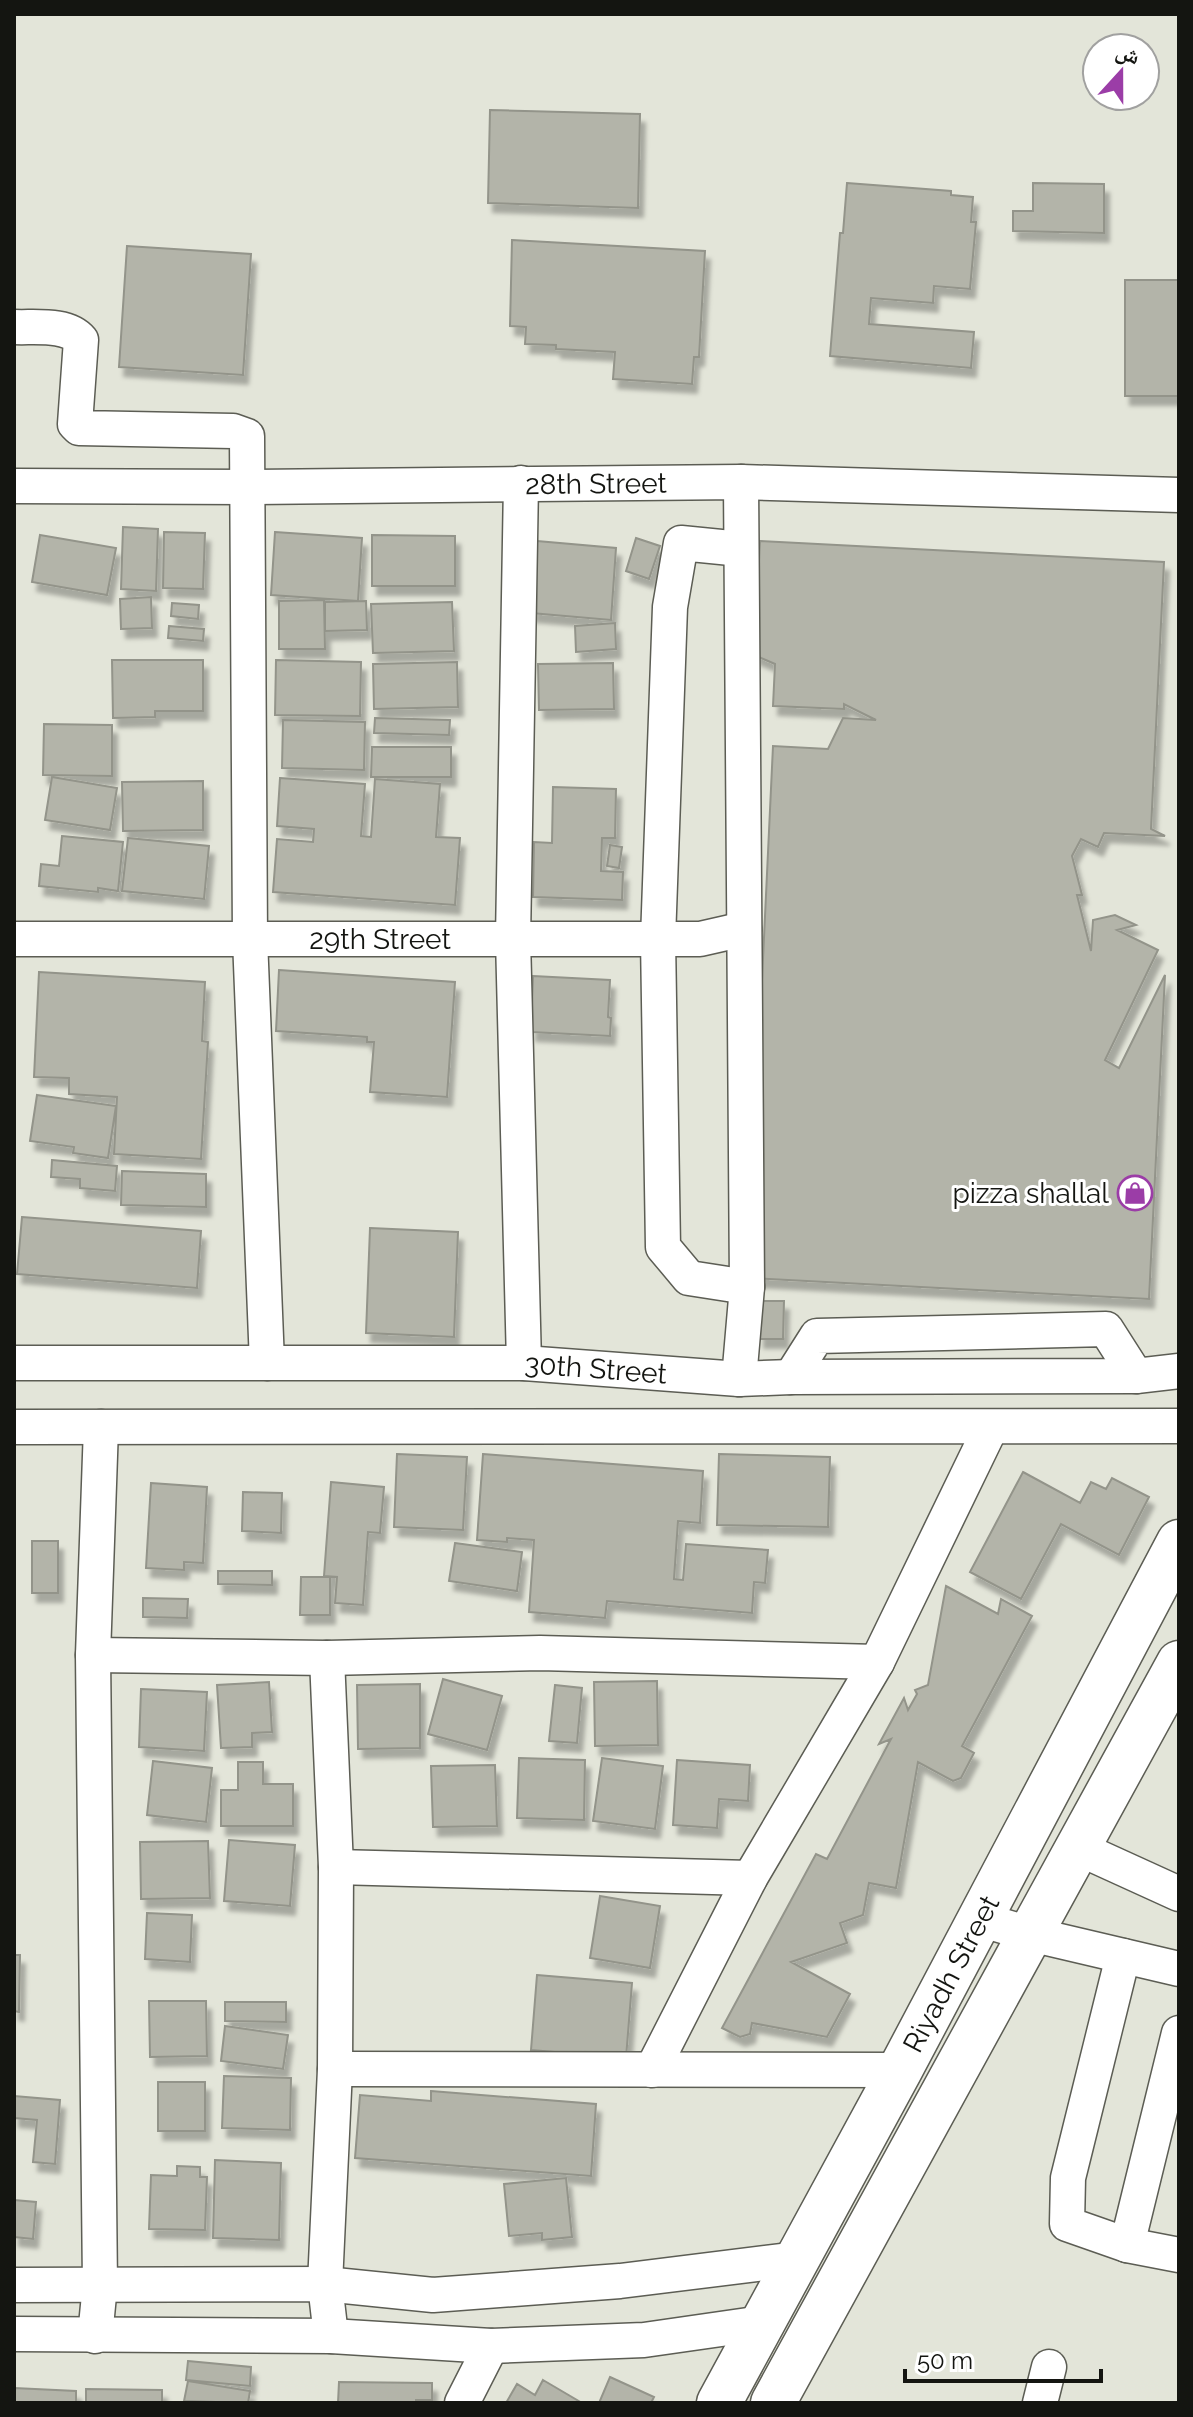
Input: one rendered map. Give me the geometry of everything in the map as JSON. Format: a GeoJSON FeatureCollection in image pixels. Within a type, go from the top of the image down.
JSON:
{"type":"FeatureCollection","features":[{"type":"Feature","properties":{"kind":"main road","name":"Riyadh Street"},"geometry":{"type":"LineString","coordinates":[[719,2403],[900,2070],[1179,1542]]}},
{"type":"Feature","properties":{"kind":"main road","name":"Riyadh Street"},"geometry":{"type":"LineString","coordinates":[[773,2403],[1176,1673]]}},
{"type":"Feature","properties":{"kind":"street"},"geometry":{"type":"LineString","coordinates":[[14,327],[68,330],[81,340],[75,424],[79,428],[233,431],[247,436],[250,939],[267,1363]]}},
{"type":"Feature","properties":{"kind":"street"},"geometry":{"type":"LineString","coordinates":[[739,1379],[747,1287],[741,482]]}},
{"type":"Feature","properties":{"kind":"street","name":"28th Street"},"geometry":{"type":"LineString","coordinates":[[14,486],[741,482],[1179,495]]}},
{"type":"Feature","properties":{"kind":"street"},"geometry":{"type":"LineString","coordinates":[[521,483],[513,939],[524,1363]]}},
{"type":"Feature","properties":{"kind":"street"},"geometry":{"type":"LineString","coordinates":[[741,549],[681,543],[670,607],[658,939],[663,1247],[689,1278],[747,1287]]}},
{"type":"Feature","properties":{"kind":"street","name":"29th Street"},"geometry":{"type":"LineString","coordinates":[[14,939],[700,939],[744,929]]}},
{"type":"Feature","properties":{"kind":"street"},"geometry":{"type":"LineString","coordinates":[[791,1377],[817,1336],[1106,1329],[1136,1376]]}},
{"type":"Feature","properties":{"kind":"street","name":"30th Street"},"geometry":{"type":"LineString","coordinates":[[14,1363],[524,1363],[739,1379],[1136,1376],[1179,1371]]}},
{"type":"Feature","properties":{"kind":"street","name":"30th Street"},"geometry":{"type":"LineString","coordinates":[[14,1427],[1179,1426]]}},
{"type":"Feature","properties":{"kind":"street"},"geometry":{"type":"LineString","coordinates":[[95,2336],[100,2285],[93,1655],[101,1427]]}},
{"type":"Feature","properties":{"kind":"street"},"geometry":{"type":"LineString","coordinates":[[652,2070],[750,1878],[877,1662],[991,1427]]}},
{"type":"Feature","properties":{"kind":"street"},"geometry":{"type":"LineString","coordinates":[[93,1655],[327,1658],[540,1653],[877,1662]]}},
{"type":"Feature","properties":{"kind":"street"},"geometry":{"type":"LineString","coordinates":[[327,1658],[336,1867],[335,2069],[325,2284],[331,2336]]}},
{"type":"Feature","properties":{"kind":"street"},"geometry":{"type":"LineString","coordinates":[[1078,1848],[1179,1894]]}},
{"type":"Feature","properties":{"kind":"street"},"geometry":{"type":"LineString","coordinates":[[336,1867],[750,1878]]}},
{"type":"Feature","properties":{"kind":"street"},"geometry":{"type":"LineString","coordinates":[[979,1919],[1179,1969]]}},
{"type":"Feature","properties":{"kind":"street"},"geometry":{"type":"LineString","coordinates":[[1123,1956],[1068,2178],[1067,2224],[1127,2245],[1179,2255]]}},
{"type":"Feature","properties":{"kind":"street"},"geometry":{"type":"LineString","coordinates":[[1127,2245],[1179,2033]]}},
{"type":"Feature","properties":{"kind":"street"},"geometry":{"type":"LineString","coordinates":[[335,2069],[900,2070]]}},
{"type":"Feature","properties":{"kind":"street"},"geometry":{"type":"LineString","coordinates":[[14,2285],[325,2284],[433,2295],[620,2281],[797,2259]]}},
{"type":"Feature","properties":{"kind":"street"},"geometry":{"type":"LineString","coordinates":[[14,2334],[331,2336],[491,2346],[644,2340],[762,2323]]}},
{"type":"Feature","properties":{"kind":"street"},"geometry":{"type":"LineString","coordinates":[[462,2403],[491,2346]]}},
{"type":"Feature","properties":{"kind":"street"},"geometry":{"type":"LineString","coordinates":[[1040,2403],[1049,2367]]}},
{"type":"Feature","properties":{"kind":"building"},"geometry":{"type":"Polygon","coordinates":[[[490,110],[640,114],[638,208],[488,203],[490,110]]]}},
{"type":"Feature","properties":{"kind":"building"},"geometry":{"type":"Polygon","coordinates":[[[847,183],[951,191],[951,195],[973,197],[971,222],[976,222],[970,289],[934,286],[933,303],[871,298],[869,324],[974,332],[971,368],[830,356],[847,183]]]}},
{"type":"Feature","properties":{"kind":"building"},"geometry":{"type":"Polygon","coordinates":[[[1033,183],[1104,184],[1104,233],[1013,231],[1013,211],[1033,211],[1033,183]]]}},
{"type":"Feature","properties":{"kind":"building"},"geometry":{"type":"Polygon","coordinates":[[[512,240],[705,251],[699,357],[694,357],[692,384],[613,379],[615,352],[525,344],[526,327],[510,326],[512,240]]]}},
{"type":"Feature","properties":{"kind":"building"},"geometry":{"type":"Polygon","coordinates":[[[127,246],[251,254],[243,375],[119,367],[127,246]]]}},
{"type":"Feature","properties":{"kind":"building"},"geometry":{"type":"Polygon","coordinates":[[[1125,280],[1179,280],[1179,396],[1125,396],[1125,280]]]}},
{"type":"Feature","properties":{"kind":"building"},"geometry":{"type":"Polygon","coordinates":[[[123,527],[158,529],[156,591],[121,589],[123,527]]]}},
{"type":"Feature","properties":{"kind":"building"},"geometry":{"type":"Polygon","coordinates":[[[164,532],[205,533],[203,589],[163,588],[164,532]]]}},
{"type":"Feature","properties":{"kind":"building"},"geometry":{"type":"Polygon","coordinates":[[[275,532],[362,538],[358,601],[271,595],[275,532]]]}},
{"type":"Feature","properties":{"kind":"building"},"geometry":{"type":"Polygon","coordinates":[[[40,535],[116,548],[107,595],[32,582],[40,535]]]}},
{"type":"Feature","properties":{"kind":"building"},"geometry":{"type":"Polygon","coordinates":[[[372,535],[455,536],[455,586],[372,586],[372,535]]]}},
{"type":"Feature","properties":{"kind":"building"},"geometry":{"type":"Polygon","coordinates":[[[636,538],[660,546],[649,579],[626,571],[636,538]]]}},
{"type":"Feature","properties":{"kind":"building"},"geometry":{"type":"Polygon","coordinates":[[[537,541],[616,548],[611,620],[531,613],[537,541]]]}},
{"type":"Feature","properties":{"kind":"building"},"geometry":{"type":"Polygon","coordinates":[[[760,541],[1164,562],[1151,829],[1165,836],[1104,833],[1098,847],[1081,839],[1072,856],[1082,895],[1077,895],[1091,951],[1093,920],[1115,915],[1136,925],[1117,930],[1158,950],[1105,1060],[1119,1068],[1165,975],[1149,1299],[748,1278],[773,746],[828,749],[843,718],[876,720],[844,704],[844,709],[773,706],[775,664],[754,655],[760,541]]]}},
{"type":"Feature","properties":{"kind":"building"},"geometry":{"type":"Polygon","coordinates":[[[151,597],[152,628],[121,629],[120,599],[151,597]]]}},
{"type":"Feature","properties":{"kind":"building"},"geometry":{"type":"Polygon","coordinates":[[[324,600],[325,649],[279,649],[279,601],[324,600]]]}},
{"type":"Feature","properties":{"kind":"building"},"geometry":{"type":"Polygon","coordinates":[[[366,601],[367,630],[325,631],[325,602],[366,601]]]}},
{"type":"Feature","properties":{"kind":"building"},"geometry":{"type":"Polygon","coordinates":[[[452,602],[454,651],[373,653],[371,604],[452,602]]]}},
{"type":"Feature","properties":{"kind":"building"},"geometry":{"type":"Polygon","coordinates":[[[172,603],[199,605],[198,619],[171,616],[172,603]]]}},
{"type":"Feature","properties":{"kind":"building"},"geometry":{"type":"Polygon","coordinates":[[[615,623],[616,649],[576,652],[575,626],[615,623]]]}},
{"type":"Feature","properties":{"kind":"building"},"geometry":{"type":"Polygon","coordinates":[[[169,626],[204,629],[203,641],[168,638],[169,626]]]}},
{"type":"Feature","properties":{"kind":"building"},"geometry":{"type":"Polygon","coordinates":[[[112,660],[203,660],[203,711],[155,711],[155,717],[113,718],[112,660]]]}},
{"type":"Feature","properties":{"kind":"building"},"geometry":{"type":"Polygon","coordinates":[[[276,660],[361,662],[360,716],[275,715],[276,660]]]}},
{"type":"Feature","properties":{"kind":"building"},"geometry":{"type":"Polygon","coordinates":[[[457,662],[458,707],[374,709],[373,664],[457,662]]]}},
{"type":"Feature","properties":{"kind":"building"},"geometry":{"type":"Polygon","coordinates":[[[613,663],[614,709],[539,710],[538,664],[613,663]]]}},
{"type":"Feature","properties":{"kind":"building"},"geometry":{"type":"Polygon","coordinates":[[[375,718],[450,720],[449,735],[374,733],[375,718]]]}},
{"type":"Feature","properties":{"kind":"building"},"geometry":{"type":"Polygon","coordinates":[[[283,720],[365,722],[364,770],[282,768],[283,720]]]}},
{"type":"Feature","properties":{"kind":"building"},"geometry":{"type":"Polygon","coordinates":[[[44,724],[112,725],[112,776],[43,775],[44,724]]]}},
{"type":"Feature","properties":{"kind":"building"},"geometry":{"type":"Polygon","coordinates":[[[372,747],[451,747],[451,777],[371,777],[372,747]]]}},
{"type":"Feature","properties":{"kind":"building"},"geometry":{"type":"Polygon","coordinates":[[[52,777],[117,788],[110,830],[45,820],[52,777]]]}},
{"type":"Feature","properties":{"kind":"building"},"geometry":{"type":"Polygon","coordinates":[[[280,778],[365,784],[361,836],[371,837],[375,779],[440,784],[436,837],[460,838],[455,905],[273,892],[277,839],[313,842],[314,829],[277,826],[280,778]]]}},
{"type":"Feature","properties":{"kind":"building"},"geometry":{"type":"Polygon","coordinates":[[[203,781],[203,830],[123,831],[122,782],[203,781]]]}},
{"type":"Feature","properties":{"kind":"building"},"geometry":{"type":"Polygon","coordinates":[[[553,787],[616,789],[615,838],[602,838],[601,871],[623,872],[622,900],[533,897],[534,842],[552,843],[553,787]]]}},
{"type":"Feature","properties":{"kind":"building"},"geometry":{"type":"Polygon","coordinates":[[[62,836],[123,842],[118,891],[39,886],[41,864],[59,866],[62,836]]]}},
{"type":"Feature","properties":{"kind":"building"},"geometry":{"type":"Polygon","coordinates":[[[128,838],[209,846],[204,899],[122,891],[128,838]]]}},
{"type":"Feature","properties":{"kind":"building"},"geometry":{"type":"Polygon","coordinates":[[[610,845],[622,847],[619,868],[607,866],[610,845]]]}},
{"type":"Feature","properties":{"kind":"building"},"geometry":{"type":"Polygon","coordinates":[[[279,970],[455,982],[447,1097],[370,1092],[374,1042],[367,1042],[367,1037],[276,1031],[279,970]]]}},
{"type":"Feature","properties":{"kind":"building"},"geometry":{"type":"Polygon","coordinates":[[[39,972],[205,982],[202,1041],[208,1042],[201,1159],[114,1154],[117,1097],[69,1094],[69,1078],[34,1077],[39,972]]]}},
{"type":"Feature","properties":{"kind":"building"},"geometry":{"type":"Polygon","coordinates":[[[533,976],[610,980],[610,1036],[531,1032],[533,976]]]}},
{"type":"Feature","properties":{"kind":"building"},"geometry":{"type":"Polygon","coordinates":[[[37,1095],[116,1106],[108,1158],[73,1153],[74,1147],[30,1141],[37,1095]]]}},
{"type":"Feature","properties":{"kind":"building"},"geometry":{"type":"Polygon","coordinates":[[[52,1160],[117,1166],[115,1191],[80,1188],[80,1179],[51,1177],[52,1160]]]}},
{"type":"Feature","properties":{"kind":"building"},"geometry":{"type":"Polygon","coordinates":[[[122,1171],[206,1174],[206,1207],[121,1205],[122,1171]]]}},
{"type":"Feature","properties":{"kind":"building"},"geometry":{"type":"Polygon","coordinates":[[[22,1217],[201,1231],[197,1288],[17,1274],[22,1217]]]}},
{"type":"Feature","properties":{"kind":"building"},"geometry":{"type":"Polygon","coordinates":[[[370,1228],[458,1232],[454,1337],[366,1333],[370,1228]]]}},
{"type":"Feature","properties":{"kind":"building"},"geometry":{"type":"Polygon","coordinates":[[[759,1301],[784,1301],[783,1339],[759,1339],[759,1301]]]}},
{"type":"Feature","properties":{"kind":"building"},"geometry":{"type":"Polygon","coordinates":[[[397,1454],[467,1457],[463,1530],[394,1527],[397,1454]]]}},
{"type":"Feature","properties":{"kind":"building"},"geometry":{"type":"Polygon","coordinates":[[[483,1454],[703,1471],[700,1523],[678,1521],[674,1579],[683,1580],[686,1544],[768,1550],[765,1583],[754,1582],[752,1613],[607,1601],[605,1618],[529,1612],[534,1540],[477,1540],[483,1454]]]}},
{"type":"Feature","properties":{"kind":"building"},"geometry":{"type":"Polygon","coordinates":[[[719,1454],[830,1457],[828,1527],[717,1525],[719,1454]]]}},
{"type":"Feature","properties":{"kind":"building"},"geometry":{"type":"Polygon","coordinates":[[[1023,1472],[1080,1503],[1091,1482],[1106,1489],[1112,1478],[1149,1497],[1119,1555],[1061,1524],[1021,1599],[970,1572],[1023,1472]]]}},
{"type":"Feature","properties":{"kind":"building"},"geometry":{"type":"Polygon","coordinates":[[[331,1482],[384,1487],[380,1533],[368,1532],[363,1605],[335,1603],[337,1577],[324,1576],[331,1482]]]}},
{"type":"Feature","properties":{"kind":"building"},"geometry":{"type":"Polygon","coordinates":[[[151,1483],[207,1487],[203,1563],[184,1562],[184,1570],[146,1568],[151,1483]]]}},
{"type":"Feature","properties":{"kind":"building"},"geometry":{"type":"Polygon","coordinates":[[[243,1492],[282,1493],[281,1533],[242,1531],[243,1492]]]}},
{"type":"Feature","properties":{"kind":"building"},"geometry":{"type":"Polygon","coordinates":[[[32,1541],[58,1541],[58,1593],[32,1593],[32,1541]]]}},
{"type":"Feature","properties":{"kind":"building"},"geometry":{"type":"Polygon","coordinates":[[[455,1543],[522,1552],[517,1591],[449,1581],[455,1543]]]}},
{"type":"Feature","properties":{"kind":"building"},"geometry":{"type":"Polygon","coordinates":[[[218,1571],[272,1571],[272,1585],[218,1584],[218,1571]]]}},
{"type":"Feature","properties":{"kind":"building"},"geometry":{"type":"Polygon","coordinates":[[[301,1577],[330,1577],[330,1615],[300,1615],[301,1577]]]}},
{"type":"Feature","properties":{"kind":"building"},"geometry":{"type":"Polygon","coordinates":[[[946,1586],[998,1614],[1001,1599],[1032,1616],[962,1746],[974,1753],[961,1778],[953,1781],[918,1762],[896,1888],[869,1883],[863,1915],[840,1923],[847,1943],[791,1962],[850,1994],[827,2037],[752,2023],[750,2034],[740,2037],[722,2028],[816,1854],[827,1859],[891,1739],[879,1744],[904,1698],[908,1710],[917,1694],[915,1690],[928,1685],[946,1586]]]}},
{"type":"Feature","properties":{"kind":"building"},"geometry":{"type":"Polygon","coordinates":[[[143,1598],[188,1599],[187,1618],[143,1617],[143,1598]]]}},
{"type":"Feature","properties":{"kind":"building"},"geometry":{"type":"Polygon","coordinates":[[[443,1679],[502,1696],[487,1750],[428,1734],[443,1679]]]}},
{"type":"Feature","properties":{"kind":"building"},"geometry":{"type":"Polygon","coordinates":[[[657,1681],[658,1745],[595,1746],[594,1682],[657,1681]]]}},
{"type":"Feature","properties":{"kind":"building"},"geometry":{"type":"Polygon","coordinates":[[[269,1682],[272,1732],[252,1733],[252,1747],[221,1748],[217,1685],[269,1682]]]}},
{"type":"Feature","properties":{"kind":"building"},"geometry":{"type":"Polygon","coordinates":[[[420,1684],[420,1748],[358,1749],[357,1685],[420,1684]]]}},
{"type":"Feature","properties":{"kind":"building"},"geometry":{"type":"Polygon","coordinates":[[[555,1685],[582,1688],[577,1743],[549,1741],[555,1685]]]}},
{"type":"Feature","properties":{"kind":"building"},"geometry":{"type":"Polygon","coordinates":[[[141,1689],[207,1692],[204,1751],[139,1747],[141,1689]]]}},
{"type":"Feature","properties":{"kind":"building"},"geometry":{"type":"Polygon","coordinates":[[[519,1758],[585,1760],[584,1820],[517,1818],[519,1758]]]}},
{"type":"Feature","properties":{"kind":"building"},"geometry":{"type":"Polygon","coordinates":[[[602,1758],[663,1766],[655,1829],[593,1821],[602,1758]]]}},
{"type":"Feature","properties":{"kind":"building"},"geometry":{"type":"Polygon","coordinates":[[[677,1760],[750,1765],[748,1801],[719,1799],[717,1828],[673,1825],[677,1760]]]}},
{"type":"Feature","properties":{"kind":"building"},"geometry":{"type":"Polygon","coordinates":[[[153,1761],[212,1768],[206,1822],[147,1815],[153,1761]]]}},
{"type":"Feature","properties":{"kind":"building"},"geometry":{"type":"Polygon","coordinates":[[[238,1762],[263,1762],[263,1784],[293,1784],[293,1826],[221,1826],[221,1790],[238,1790],[238,1762]]]}},
{"type":"Feature","properties":{"kind":"building"},"geometry":{"type":"Polygon","coordinates":[[[495,1765],[497,1826],[433,1827],[431,1766],[495,1765]]]}},
{"type":"Feature","properties":{"kind":"building"},"geometry":{"type":"Polygon","coordinates":[[[229,1840],[295,1845],[290,1906],[224,1901],[229,1840]]]}},
{"type":"Feature","properties":{"kind":"building"},"geometry":{"type":"Polygon","coordinates":[[[208,1841],[210,1898],[141,1899],[140,1842],[208,1841]]]}},
{"type":"Feature","properties":{"kind":"building"},"geometry":{"type":"Polygon","coordinates":[[[600,1896],[660,1906],[650,1968],[590,1958],[600,1896]]]}},
{"type":"Feature","properties":{"kind":"building"},"geometry":{"type":"Polygon","coordinates":[[[147,1913],[192,1915],[190,1962],[145,1959],[147,1913]]]}},
{"type":"Feature","properties":{"kind":"building"},"geometry":{"type":"Polygon","coordinates":[[[14,1955],[20,1955],[19,2012],[14,2011],[14,1955]]]}},
{"type":"Feature","properties":{"kind":"building"},"geometry":{"type":"Polygon","coordinates":[[[537,1975],[632,1983],[626,2058],[531,2050],[537,1975]]]}},
{"type":"Feature","properties":{"kind":"building"},"geometry":{"type":"Polygon","coordinates":[[[149,2001],[206,2001],[207,2056],[150,2057],[149,2001]]]}},
{"type":"Feature","properties":{"kind":"building"},"geometry":{"type":"Polygon","coordinates":[[[225,2002],[286,2002],[286,2022],[225,2021],[225,2002]]]}},
{"type":"Feature","properties":{"kind":"building"},"geometry":{"type":"Polygon","coordinates":[[[225,2026],[288,2035],[283,2069],[221,2061],[225,2026]]]}},
{"type":"Feature","properties":{"kind":"building"},"geometry":{"type":"Polygon","coordinates":[[[224,2076],[291,2078],[290,2130],[222,2128],[224,2076]]]}},
{"type":"Feature","properties":{"kind":"building"},"geometry":{"type":"Polygon","coordinates":[[[158,2082],[205,2082],[205,2131],[158,2131],[158,2082]]]}},
{"type":"Feature","properties":{"kind":"building"},"geometry":{"type":"Polygon","coordinates":[[[431,2091],[596,2104],[591,2176],[355,2158],[360,2095],[431,2101],[431,2091]]]}},
{"type":"Feature","properties":{"kind":"building"},"geometry":{"type":"Polygon","coordinates":[[[14,2096],[60,2100],[55,2164],[33,2162],[37,2120],[14,2118],[14,2096]]]}},
{"type":"Feature","properties":{"kind":"building"},"geometry":{"type":"Polygon","coordinates":[[[215,2160],[281,2163],[279,2240],[213,2238],[215,2160]]]}},
{"type":"Feature","properties":{"kind":"building"},"geometry":{"type":"Polygon","coordinates":[[[177,2166],[200,2167],[200,2177],[207,2177],[205,2230],[149,2229],[151,2175],[177,2176],[177,2166]]]}},
{"type":"Feature","properties":{"kind":"building"},"geometry":{"type":"Polygon","coordinates":[[[566,2178],[572,2237],[542,2240],[542,2233],[509,2236],[504,2184],[566,2178]]]}},
{"type":"Feature","properties":{"kind":"building"},"geometry":{"type":"Polygon","coordinates":[[[14,2200],[36,2202],[33,2239],[14,2237],[14,2200]]]}},
{"type":"Feature","properties":{"kind":"building"},"geometry":{"type":"Polygon","coordinates":[[[188,2361],[251,2367],[250,2386],[186,2380],[188,2361]]]}},
{"type":"Feature","properties":{"kind":"building"},"geometry":{"type":"Polygon","coordinates":[[[610,2377],[654,2397],[651,2403],[599,2403],[610,2377]]]}},
{"type":"Feature","properties":{"kind":"building"},"geometry":{"type":"Polygon","coordinates":[[[543,2380],[582,2403],[506,2403],[517,2384],[535,2395],[543,2380]]]}},
{"type":"Feature","properties":{"kind":"building"},"geometry":{"type":"Polygon","coordinates":[[[188,2381],[250,2391],[248,2403],[184,2401],[188,2381]]]}},
{"type":"Feature","properties":{"kind":"building"},"geometry":{"type":"Polygon","coordinates":[[[339,2382],[432,2383],[432,2400],[416,2400],[416,2403],[338,2403],[339,2382]]]}},
{"type":"Feature","properties":{"kind":"building"},"geometry":{"type":"Polygon","coordinates":[[[14,2388],[76,2391],[76,2403],[14,2403],[14,2388]]]}},
{"type":"Feature","properties":{"kind":"building"},"geometry":{"type":"Polygon","coordinates":[[[86,2389],[162,2390],[162,2403],[86,2403],[86,2389]]]}},
{"type":"Feature","properties":{"kind":"place","name":"pizza shallal"},"geometry":{"type":"Point","coordinates":[1135,1193]}}]}
